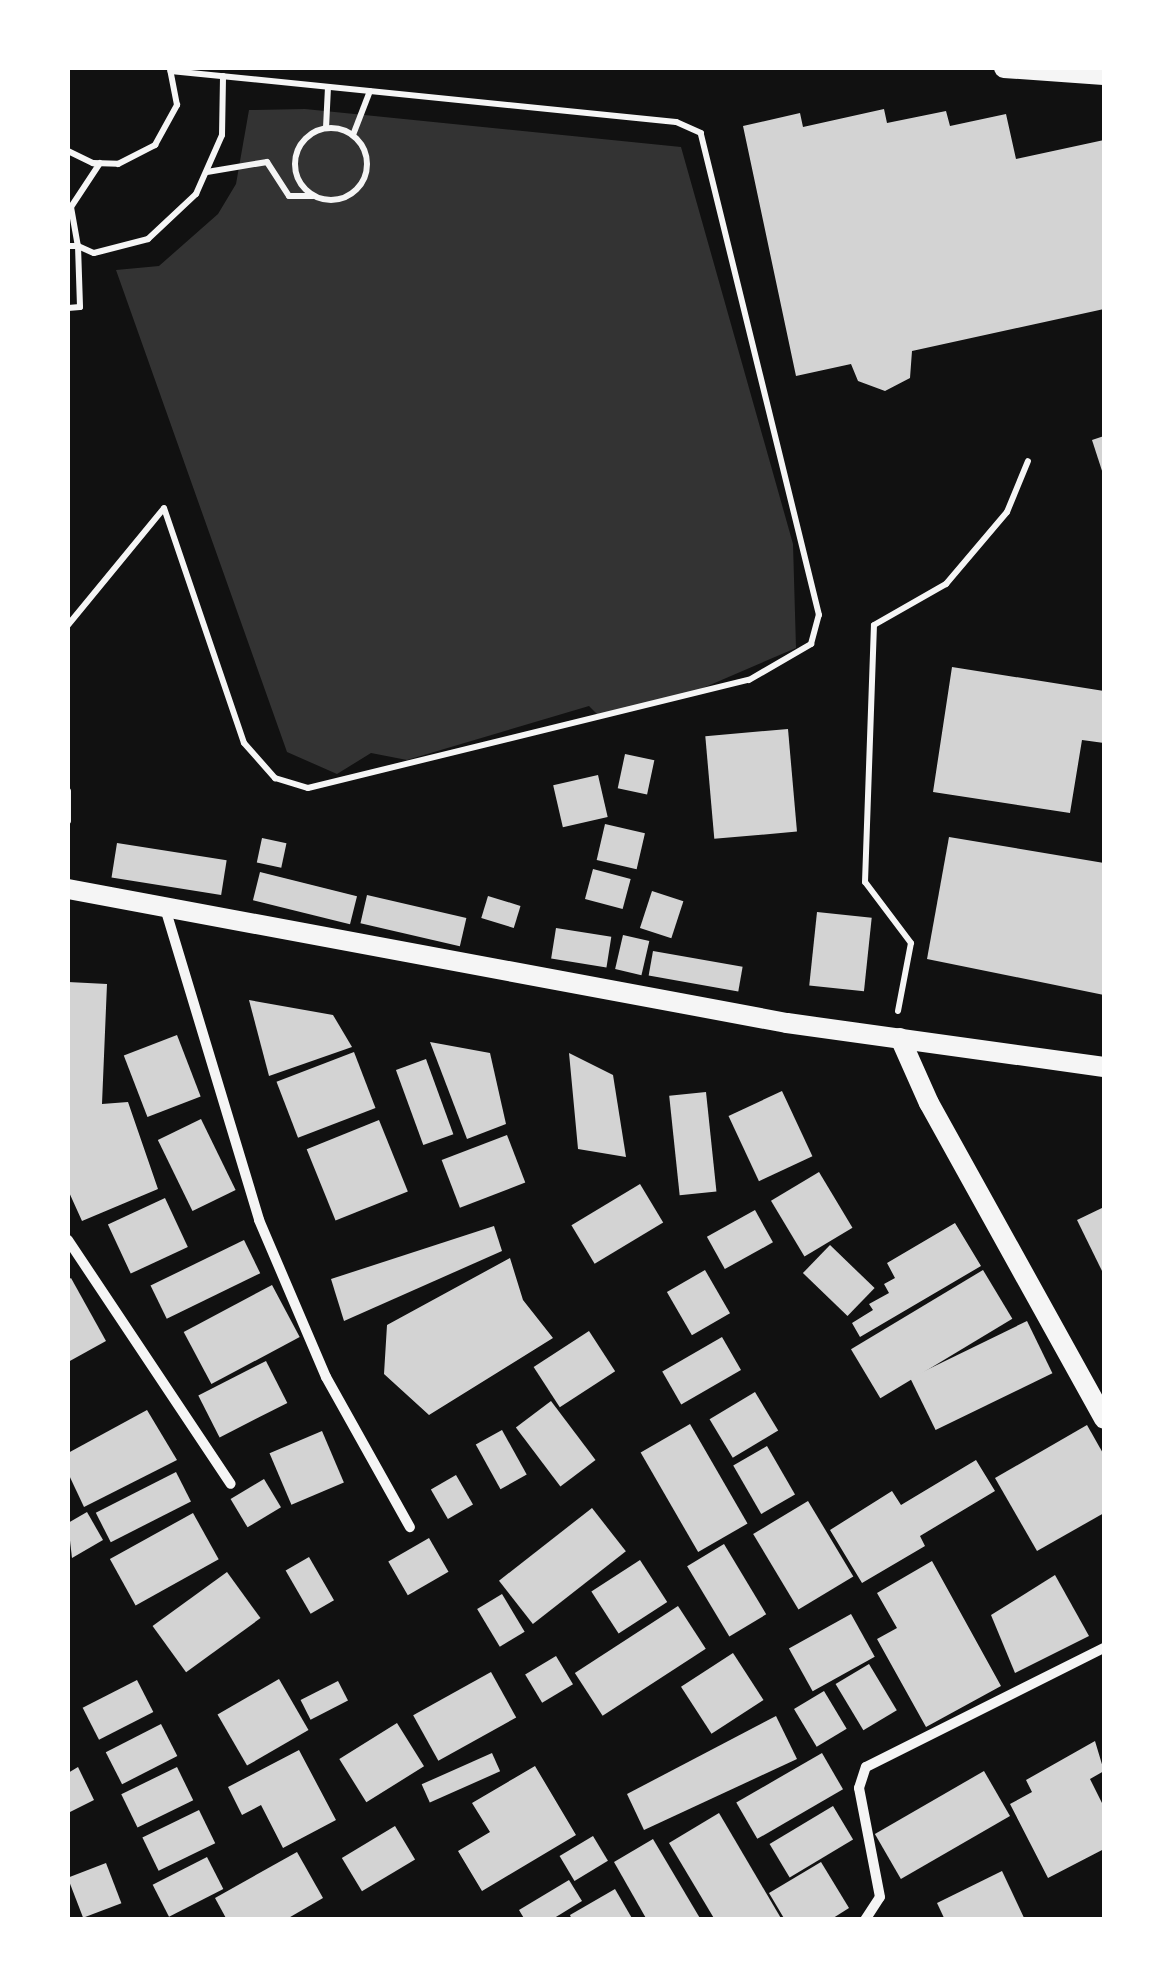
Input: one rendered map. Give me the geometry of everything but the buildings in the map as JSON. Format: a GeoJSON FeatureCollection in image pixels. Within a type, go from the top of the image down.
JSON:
{"type":"FeatureCollection","features":[{"type":"Feature","properties":{"kind":"main road"},"geometry":{"type":"LineString","coordinates":[[1004,68],[1104,75]]}},
{"type":"Feature","properties":{"kind":"main road"},"geometry":{"type":"LineString","coordinates":[[68,888],[787,1024],[1104,1067]]}},
{"type":"Feature","properties":{"kind":"main road"},"geometry":{"type":"LineString","coordinates":[[896,1038],[1104,1420]]}},
{"type":"Feature","properties":{"kind":"street"},"geometry":{"type":"LineString","coordinates":[[165,907],[259,1220],[326,1377],[410,1527]]}},
{"type":"Feature","properties":{"kind":"street"},"geometry":{"type":"LineString","coordinates":[[68,1240],[231,1484]]}},
{"type":"Feature","properties":{"kind":"street"},"geometry":{"type":"LineString","coordinates":[[866,1920],[880,1897],[858,1788],[866,1768],[1104,1648]]}},
{"type":"Feature","properties":{"kind":"path"},"geometry":{"type":"LineString","coordinates":[[68,150],[100,164],[137,157],[168,130],[177,105],[170,69],[676,122],[701,133],[819,615],[811,644],[790,662],[749,680],[308,788],[275,778],[244,743],[164,508],[68,625]]}},
{"type":"Feature","properties":{"kind":"path"},"geometry":{"type":"LineString","coordinates":[[68,246],[94,253],[148,239],[187,205],[222,135],[223,76]]}},
{"type":"Feature","properties":{"kind":"path"},"geometry":{"type":"LineString","coordinates":[[326,128],[328,87]]}},
{"type":"Feature","properties":{"kind":"path"},"geometry":{"type":"LineString","coordinates":[[353,135],[370,91]]}},
{"type":"Feature","properties":{"kind":"path"},"geometry":{"type":"LineString","coordinates":[[206,172],[267,162],[289,196],[340,200],[356,189],[367,173],[367,152],[353,135],[326,128]]}},
{"type":"Feature","properties":{"kind":"path"},"geometry":{"type":"LineString","coordinates":[[314,196],[295,168],[298,149],[326,128]]}},
{"type":"Feature","properties":{"kind":"path"},"geometry":{"type":"LineString","coordinates":[[68,308],[80,308],[78,246],[71,208],[100,164]]}},
{"type":"Feature","properties":{"kind":"path"},"geometry":{"type":"LineString","coordinates":[[896,1038],[911,943],[865,882],[874,625],[946,584],[1007,512],[1028,461]]}},
{"type":"Feature","properties":{"kind":"path"},"geometry":{"type":"LineString","coordinates":[[68,791],[68,821]]}},
{"type":"Feature","properties":{"kind":"shaded area"},"geometry":{"type":"Polygon","coordinates":[[[305,109],[681,147],[793,544],[796,648],[696,691],[600,717],[589,706],[407,760],[371,753],[337,774],[287,752],[116,270],[159,266],[218,214],[236,184],[249,110],[305,109]]]}}]}
